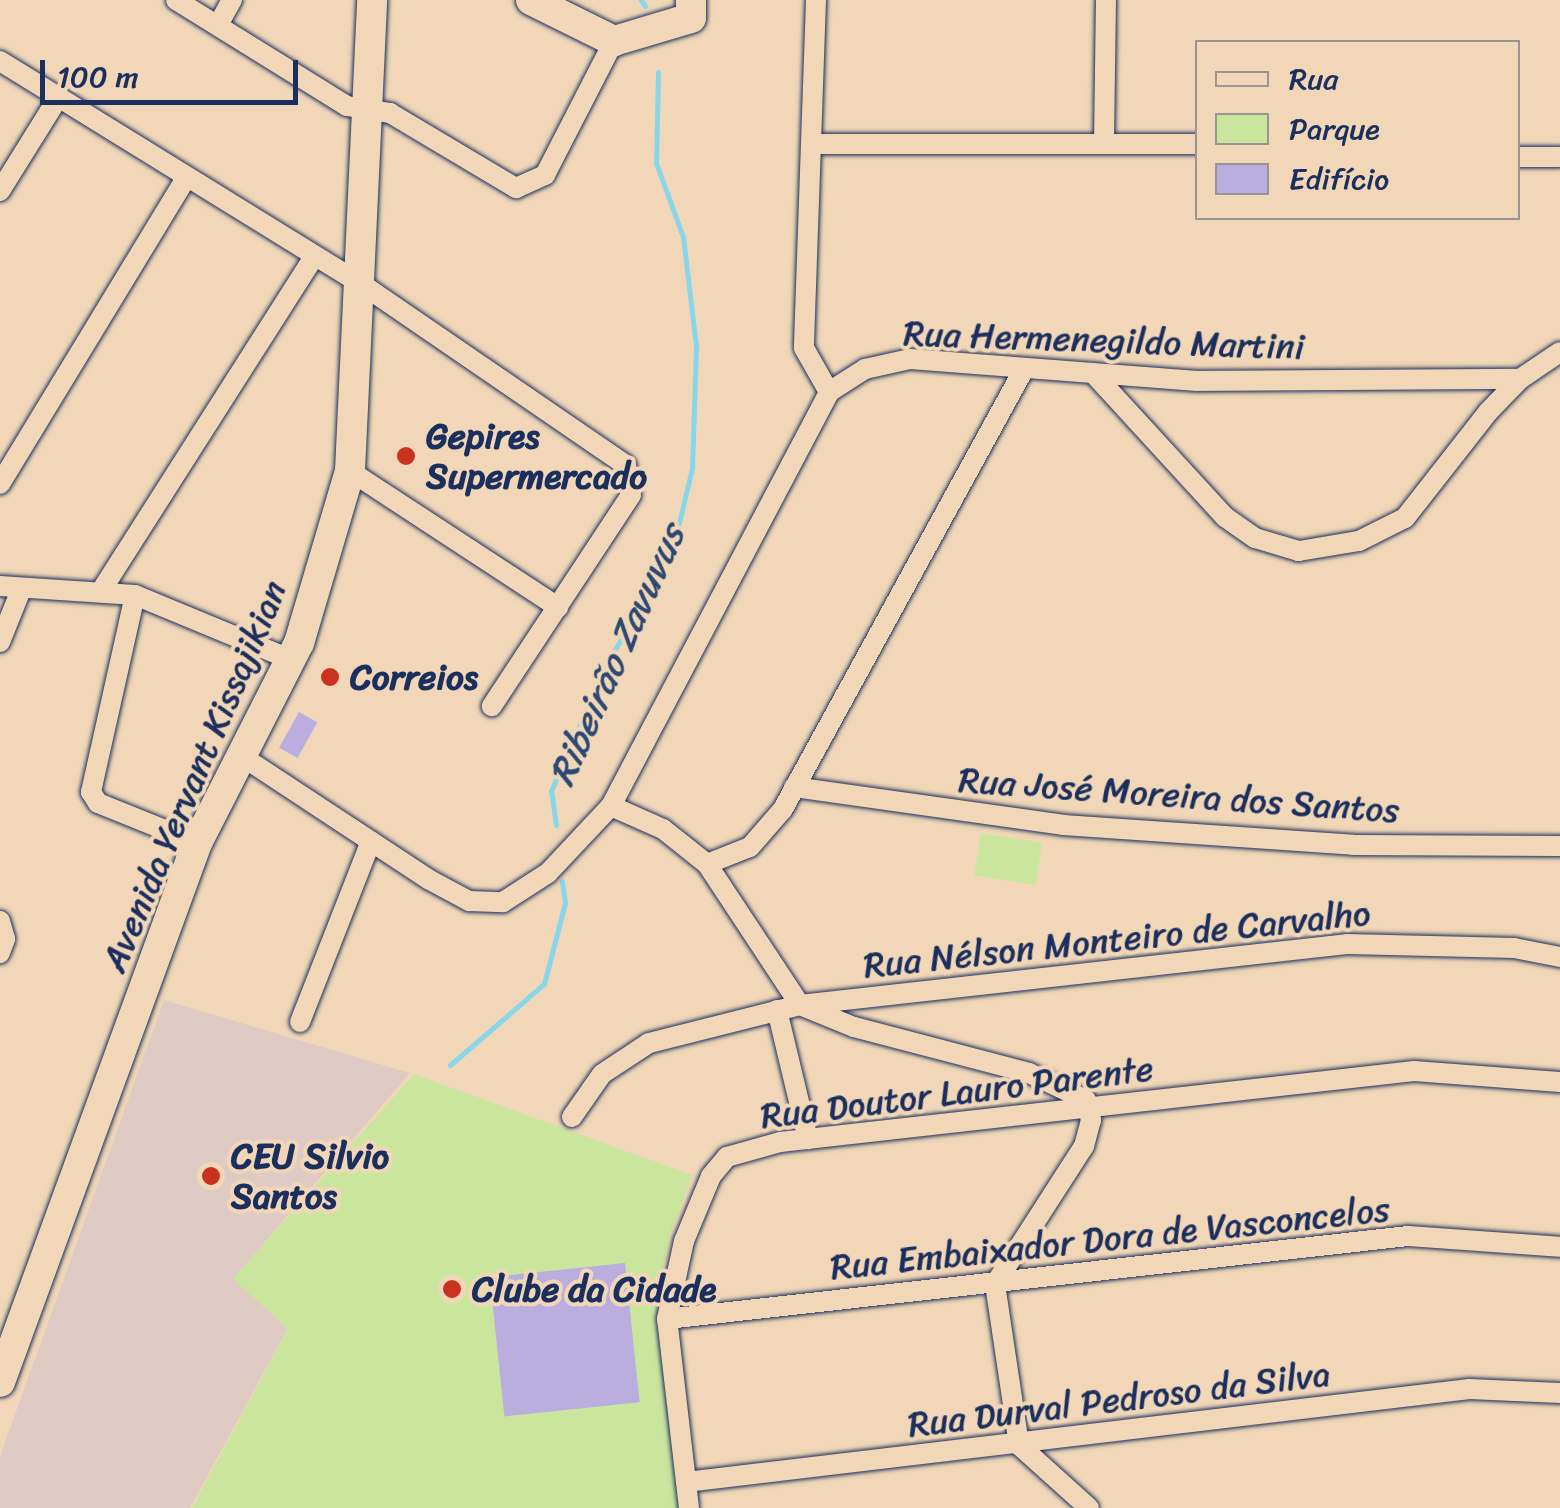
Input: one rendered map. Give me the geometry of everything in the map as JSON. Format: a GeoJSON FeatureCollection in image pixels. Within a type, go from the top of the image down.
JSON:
{"type":"FeatureCollection","features":[{"type":"Feature","properties":{"kind":"main road","name":"Avenida Yervant Kissajikian"},"geometry":{"type":"LineString","coordinates":[[0,1382],[198,843],[292,660],[350,470],[370,110],[372,0]]}},
{"type":"Feature","properties":{"kind":"main road"},"geometry":{"type":"LineString","coordinates":[[531,0],[614,41],[691,9]]}},
{"type":"Feature","properties":{"kind":"street"},"geometry":{"type":"LineString","coordinates":[[176,0],[347,106],[390,112],[504,183],[526,188],[545,175],[614,41]]}},
{"type":"Feature","properties":{"kind":"street"},"geometry":{"type":"LineString","coordinates":[[218,25],[232,0]]}},
{"type":"Feature","properties":{"kind":"street"},"geometry":{"type":"LineString","coordinates":[[243,757],[428,879],[486,905],[518,896],[612,806],[829,392],[804,348],[816,0]]}},
{"type":"Feature","properties":{"kind":"street"},"geometry":{"type":"LineString","coordinates":[[1104,141],[1106,0]]}},
{"type":"Feature","properties":{"kind":"street"},"geometry":{"type":"LineString","coordinates":[[0,61],[186,180],[360,284],[566,418],[632,475],[632,495],[492,706]]}},
{"type":"Feature","properties":{"kind":"street"},"geometry":{"type":"LineString","coordinates":[[0,191],[58,98]]}},
{"type":"Feature","properties":{"kind":"street"},"geometry":{"type":"LineString","coordinates":[[814,144],[1195,144]]}},
{"type":"Feature","properties":{"kind":"street"},"geometry":{"type":"LineString","coordinates":[[1520,156],[1560,157]]}},
{"type":"Feature","properties":{"kind":"street"},"geometry":{"type":"LineString","coordinates":[[0,484],[186,180]]}},
{"type":"Feature","properties":{"kind":"street"},"geometry":{"type":"LineString","coordinates":[[103,588],[314,257]]}},
{"type":"Feature","properties":{"kind":"street"},"geometry":{"type":"LineString","coordinates":[[1093,373],[1225,517],[1256,538],[1299,551],[1359,541],[1405,518],[1520,379],[1560,352]]}},
{"type":"Feature","properties":{"kind":"street","name":"Rua Hermenegildo Martini"},"geometry":{"type":"LineString","coordinates":[[829,392],[865,369],[910,359],[1197,382],[1520,379]]}},
{"type":"Feature","properties":{"kind":"street"},"geometry":{"type":"LineString","coordinates":[[708,864],[758,840],[794,787],[1024,369]]}},
{"type":"Feature","properties":{"kind":"street"},"geometry":{"type":"LineString","coordinates":[[350,470],[558,606]]}},
{"type":"Feature","properties":{"kind":"street"},"geometry":{"type":"LineString","coordinates":[[0,642],[10,588],[103,588],[135,594],[292,660]]}},
{"type":"Feature","properties":{"kind":"street"},"geometry":{"type":"LineString","coordinates":[[135,594],[91,792],[98,803],[198,843]]}},
{"type":"Feature","properties":{"kind":"street","name":"Rua José Moreira dos Santos"},"geometry":{"type":"LineString","coordinates":[[794,787],[1063,825],[1354,845],[1560,846]]}},
{"type":"Feature","properties":{"kind":"street"},"geometry":{"type":"LineString","coordinates":[[612,806],[663,829],[708,864],[800,1004],[854,1027],[1068,1086],[1091,1108],[1084,1146],[995,1284],[1018,1445],[1089,1508]]}},
{"type":"Feature","properties":{"kind":"street"},"geometry":{"type":"LineString","coordinates":[[300,1022],[371,841]]}},
{"type":"Feature","properties":{"kind":"street","name":"Rua Nélson Monteiro de Carvalho"},"geometry":{"type":"LineString","coordinates":[[572,1116],[622,1057],[649,1043],[800,1004],[1347,944],[1558,952]]}},
{"type":"Feature","properties":{"kind":"street"},"geometry":{"type":"LineString","coordinates":[[777,1010],[808,1139]]}},
{"type":"Feature","properties":{"kind":"street","name":"Rua Doutor Lauro Parente"},"geometry":{"type":"LineString","coordinates":[[689,1508],[667,1319],[684,1241],[717,1166],[748,1149],[1414,1071],[1560,1082]]}},
{"type":"Feature","properties":{"kind":"street","name":"Rua Embaixador Dora de Vasconcelos"},"geometry":{"type":"LineString","coordinates":[[667,1319],[1408,1236],[1560,1247]]}},
{"type":"Feature","properties":{"kind":"street","name":"Rua Durval Pedroso da Silva"},"geometry":{"type":"LineString","coordinates":[[686,1482],[1469,1390],[1560,1393]]}},
{"type":"Feature","properties":{"kind":"shaded area","name":"CEU Silvio Santos"},"geometry":{"type":"Polygon","coordinates":[[[164,1000],[410,1073],[234,1278],[288,1328],[190,1508],[0,1508],[0,1456],[164,1000]]]}},
{"type":"Feature","properties":{"kind":"green space"},"geometry":{"type":"Polygon","coordinates":[[[981,833],[1042,843],[1036,885],[974,875],[981,833]]]}},
{"type":"Feature","properties":{"kind":"green space","name":"Clube da Cidade"},"geometry":{"type":"Polygon","coordinates":[[[414,1074],[692,1175],[670,1235],[657,1299],[682,1508],[192,1508],[288,1329],[233,1279],[414,1074]]]}},
{"type":"Feature","properties":{"kind":"building"},"geometry":{"type":"Polygon","coordinates":[[[299,712],[317,722],[297,758],[279,748],[299,712]]]}},
{"type":"Feature","properties":{"kind":"building"},"geometry":{"type":"Polygon","coordinates":[[[625,1263],[640,1402],[504,1416],[490,1277],[625,1263]]]}},
{"type":"Feature","properties":{"kind":"waterway","name":"Ribeirão Zavuvus"},"geometry":{"type":"LineString","coordinates":[[641,0],[645,6]]}},
{"type":"Feature","properties":{"kind":"waterway","name":"Ribeirão Zavuvus"},"geometry":{"type":"LineString","coordinates":[[556,825],[551,791],[604,669],[673,548],[692,468],[696,346],[683,237],[656,163],[658,72]]}},
{"type":"Feature","properties":{"kind":"waterway","name":"Ribeirão Zavuvus"},"geometry":{"type":"LineString","coordinates":[[450,1065],[544,984],[565,903],[562,881]]}},
{"type":"Feature","properties":{"kind":"place","name":"Gepires Supermercado"},"geometry":{"type":"Point","coordinates":[406,456]}},
{"type":"Feature","properties":{"kind":"place","name":"Correios"},"geometry":{"type":"Point","coordinates":[330,677]}},
{"type":"Feature","properties":{"kind":"place","name":"CEU Silvio Santos"},"geometry":{"type":"Point","coordinates":[211,1176]}},
{"type":"Feature","properties":{"kind":"place","name":"Clube da Cidade"},"geometry":{"type":"Point","coordinates":[452,1289]}}]}
